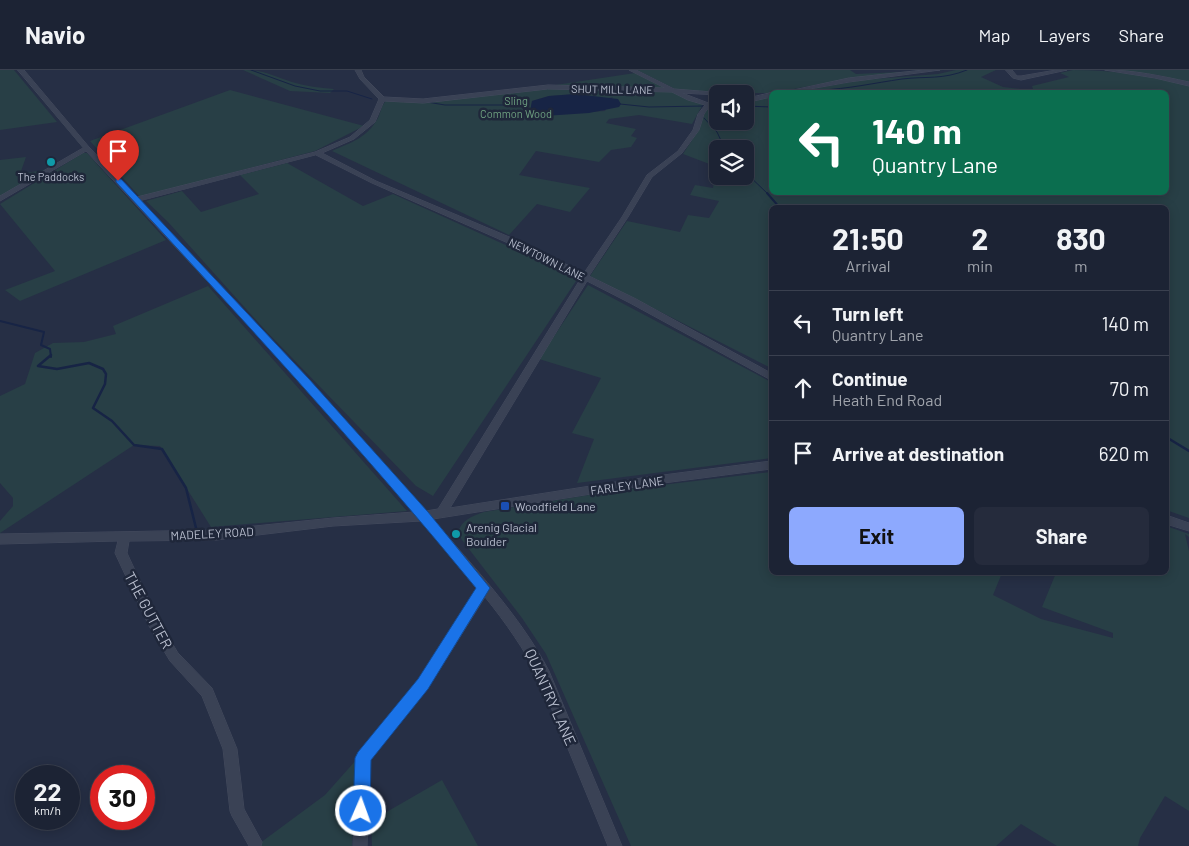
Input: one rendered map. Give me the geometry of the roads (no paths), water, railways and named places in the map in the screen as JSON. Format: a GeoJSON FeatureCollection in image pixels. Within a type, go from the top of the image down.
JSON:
{"type":"FeatureCollection","features":[{"type":"Feature","properties":{"kind":"street","name":"QUANTRY LANE"},"geometry":{"type":"LineString","coordinates":[[22,70],[87,148],[134,200],[305,381],[424,516],[508,617],[530,648],[544,674],[615,846]]}},
{"type":"Feature","properties":{"kind":"street"},"geometry":{"type":"LineString","coordinates":[[134,200],[317,153],[352,138],[373,121],[382,99],[362,78],[358,70]]}},
{"type":"Feature","properties":{"kind":"street"},"geometry":{"type":"LineString","coordinates":[[442,512],[585,277],[626,217],[650,176],[680,152],[696,130],[708,104],[690,99],[632,70]]}},
{"type":"Feature","properties":{"kind":"street"},"geometry":{"type":"LineString","coordinates":[[797,90],[849,80],[937,70]]}},
{"type":"Feature","properties":{"kind":"street"},"geometry":{"type":"LineString","coordinates":[[1009,70],[1014,76],[1021,78],[1064,70]]}},
{"type":"Feature","properties":{"kind":"street"},"geometry":{"type":"LineString","coordinates":[[1108,70],[1155,76],[1189,84]]}},
{"type":"Feature","properties":{"kind":"street","name":"SHUT MILL LANE"},"geometry":{"type":"LineString","coordinates":[[382,99],[424,101],[548,87],[674,90],[709,93]]}},
{"type":"Feature","properties":{"kind":"street"},"geometry":{"type":"LineString","coordinates":[[754,94],[769,95]]}},
{"type":"Feature","properties":{"kind":"street"},"geometry":{"type":"LineString","coordinates":[[754,99],[769,95]]}},
{"type":"Feature","properties":{"kind":"street"},"geometry":{"type":"LineString","coordinates":[[0,199],[87,148]]}},
{"type":"Feature","properties":{"kind":"street","name":"NEWTOWN LANE"},"geometry":{"type":"LineString","coordinates":[[317,153],[374,182],[511,241],[585,277],[633,301],[769,376]]}},
{"type":"Feature","properties":{"kind":"street","name":"FARLEY LANE"},"geometry":{"type":"LineString","coordinates":[[424,516],[769,465]]}},
{"type":"Feature","properties":{"kind":"street","name":"MADELEY ROAD"},"geometry":{"type":"LineString","coordinates":[[0,539],[216,535],[333,522],[424,516]]}},
{"type":"Feature","properties":{"kind":"street"},"geometry":{"type":"LineString","coordinates":[[1169,520],[1189,527]]}},
{"type":"Feature","properties":{"kind":"street","name":"THE GUTTER"},"geometry":{"type":"LineString","coordinates":[[125,537],[121,553],[130,576],[153,622],[174,657],[207,692],[230,750],[237,811],[255,842]]}},
{"type":"Feature","properties":{"kind":"street"},"geometry":{"type":"LineString","coordinates":[[360,846],[363,758],[423,684],[484,588]]}},
{"type":"Feature","properties":{"kind":"water"},"geometry":{"type":"Polygon","coordinates":[[[576,94],[618,99],[621,104],[619,107],[589,113],[529,117],[532,101],[549,96],[576,94]]]}},
{"type":"Feature","properties":{"kind":"waterway"},"geometry":{"type":"LineString","coordinates":[[251,70],[295,86],[320,91],[347,91],[372,99]]}},
{"type":"Feature","properties":{"kind":"waterway"},"geometry":{"type":"LineString","coordinates":[[820,90],[902,79],[942,76],[967,70]]}},
{"type":"Feature","properties":{"kind":"waterway"},"geometry":{"type":"LineString","coordinates":[[427,102],[445,105],[522,105]]}},
{"type":"Feature","properties":{"kind":"waterway"},"geometry":{"type":"LineString","coordinates":[[620,104],[649,107],[703,106]]}},
{"type":"Feature","properties":{"kind":"waterway"},"geometry":{"type":"LineString","coordinates":[[754,106],[769,107]]}},
{"type":"Feature","properties":{"kind":"waterway"},"geometry":{"type":"LineString","coordinates":[[704,118],[717,132],[721,140]]}},
{"type":"Feature","properties":{"kind":"waterway"},"geometry":{"type":"LineString","coordinates":[[754,181],[767,193]]}},
{"type":"Feature","properties":{"kind":"waterway"},"geometry":{"type":"LineString","coordinates":[[767,193],[777,205]]}},
{"type":"Feature","properties":{"kind":"waterway"},"geometry":{"type":"LineString","coordinates":[[0,321],[44,332],[41,345],[50,349],[51,355]]}},
{"type":"Feature","properties":{"kind":"waterway"},"geometry":{"type":"LineString","coordinates":[[51,355],[38,366],[57,369],[89,363],[103,369],[106,374],[105,384],[93,408],[112,421],[134,445],[162,449],[186,488],[196,528]]}},
{"type":"Feature","properties":{"kind":"waterway"},"geometry":{"type":"LineString","coordinates":[[1169,439],[1189,451]]}},
{"type":"Feature","properties":{"kind":"place","name":"The Paddocks"},"geometry":{"type":"Point","coordinates":[51,162]}},
{"type":"Feature","properties":{"kind":"place","name":"Woodfield Lane"},"geometry":{"type":"Point","coordinates":[505,506]}},
{"type":"Feature","properties":{"kind":"place","name":"Arenig Glacial Boulder"},"geometry":{"type":"Point","coordinates":[456,534]}},
{"type":"Feature","properties":{"kind":"park label","name":"Sling Common Wood"},"geometry":{"type":"Point","coordinates":[516,106]}}]}
